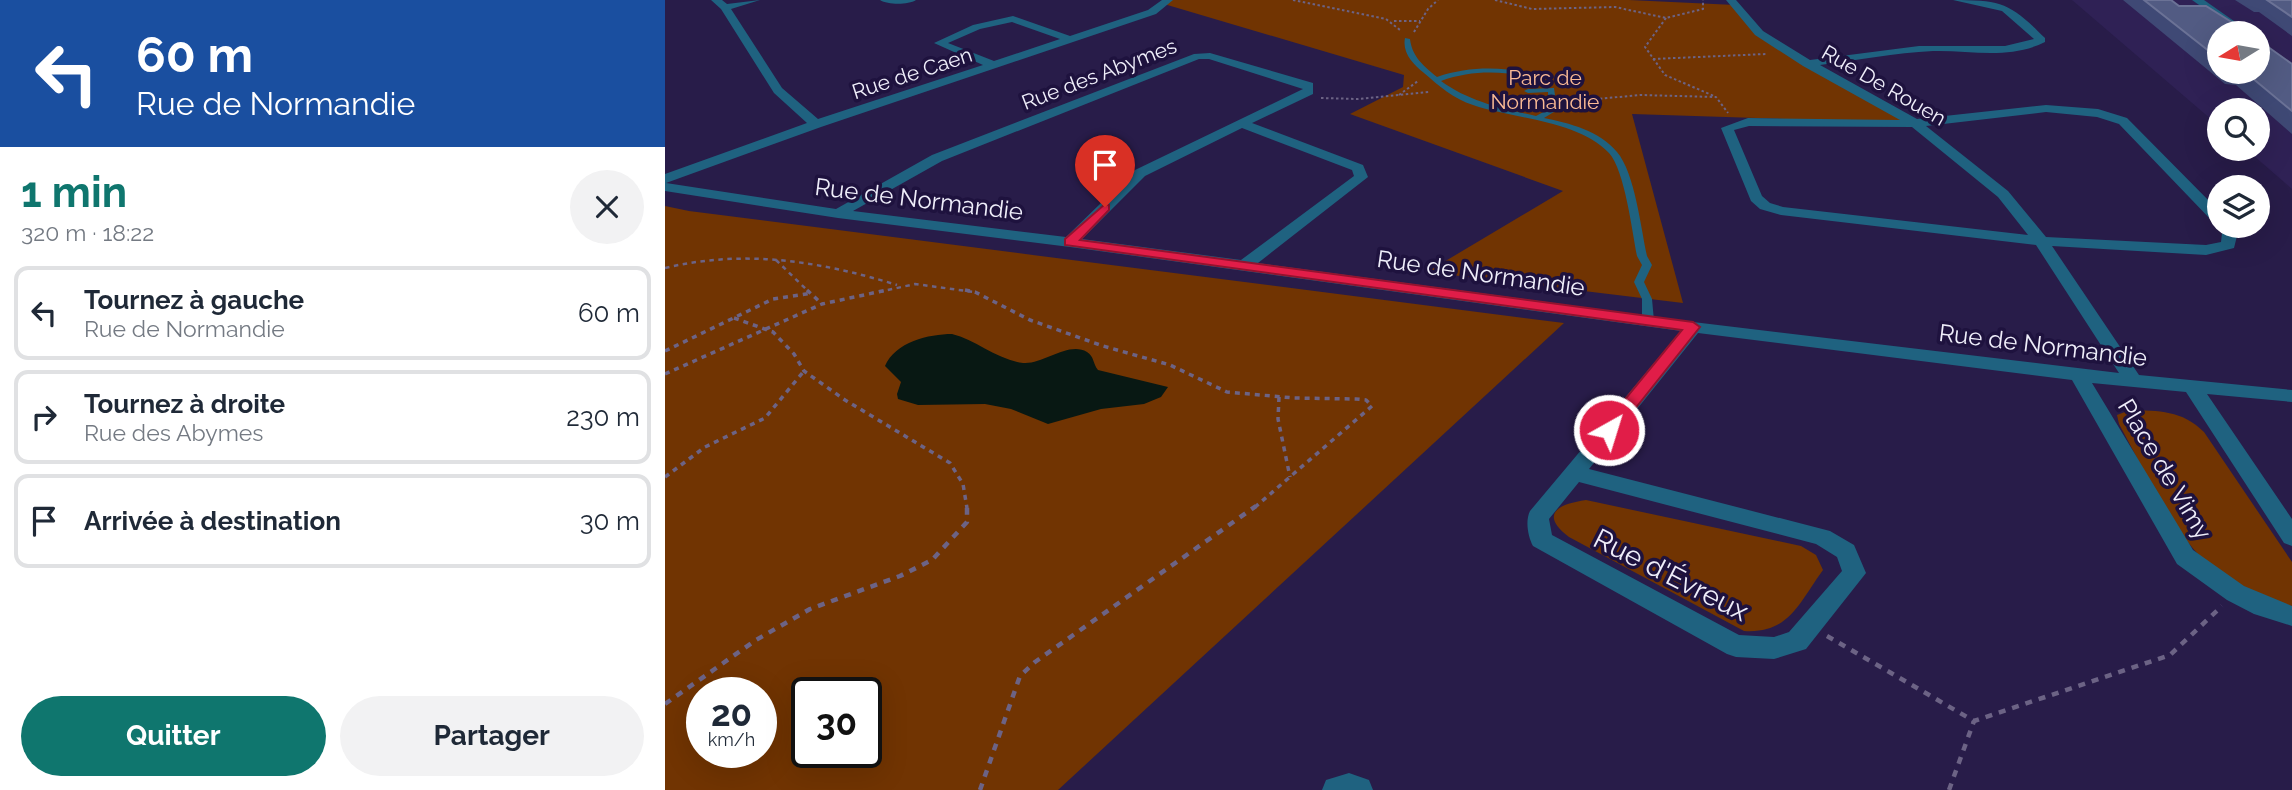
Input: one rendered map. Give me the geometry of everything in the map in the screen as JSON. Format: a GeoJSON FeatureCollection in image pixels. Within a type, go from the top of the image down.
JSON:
{"type":"FeatureCollection","features":[{"type":"Feature","properties":{"kind":"street"},"geometry":{"type":"LineString","coordinates":[[755,0],[721,4],[778,90],[816,124]]}},
{"type":"Feature","properties":{"kind":"street"},"geometry":{"type":"LineString","coordinates":[[885,0],[911,0]]}},
{"type":"Feature","properties":{"kind":"street","name":"Rue de Caen"},"geometry":{"type":"LineString","coordinates":[[665,179],[816,124],[1152,12],[1168,0]]}},
{"type":"Feature","properties":{"kind":"street","name":"Rue De Rouen"},"geometry":{"type":"LineString","coordinates":[[1731,0],[1759,33],[1807,64],[1915,123],[2003,194],[2041,241],[2134,381]]}},
{"type":"Feature","properties":{"kind":"street"},"geometry":{"type":"LineString","coordinates":[[1807,64],[1933,48],[2014,49],[2032,46],[2041,40],[2010,9],[1984,1],[1958,0]]}},
{"type":"Feature","properties":{"kind":"street"},"geometry":{"type":"LineString","coordinates":[[2197,0],[2228,21]]}},
{"type":"Feature","properties":{"kind":"street"},"geometry":{"type":"LineString","coordinates":[[996,66],[939,43],[977,27],[1013,19],[1069,39]]}},
{"type":"Feature","properties":{"kind":"street","name":"Rue des Abymes"},"geometry":{"type":"LineString","coordinates":[[838,214],[937,158],[1198,56],[1210,56],[1309,86],[1309,91],[1298,97]]}},
{"type":"Feature","properties":{"kind":"street"},"geometry":{"type":"LineString","coordinates":[[1070,242],[1140,173],[1298,97]]}},
{"type":"Feature","properties":{"kind":"street"},"geometry":{"type":"LineString","coordinates":[[2207,208],[2123,121],[2106,114],[2020,110],[1915,123],[1736,124],[1727,128],[1756,198],[1765,206],[1780,211],[2041,241],[2206,250],[2228,246],[2229,238]]}},
{"type":"Feature","properties":{"kind":"street"},"geometry":{"type":"LineString","coordinates":[[1242,124],[1357,168],[1361,177],[1244,266]]}},
{"type":"Feature","properties":{"kind":"street","name":"Rue de Normandie"},"geometry":{"type":"LineString","coordinates":[[665,187],[838,214],[1070,242],[1693,327],[2078,375],[2292,396]]}},
{"type":"Feature","properties":{"kind":"street","name":"Rue d'Évreux"},"geometry":{"type":"LineString","coordinates":[[1574,473],[1822,537],[1846,551],[1853,573],[1810,626],[1797,641],[1774,648],[1736,646],[1541,540],[1538,517],[1693,327]]}},
{"type":"Feature","properties":{"kind":"street","name":"Place de Vimy"},"geometry":{"type":"LineString","coordinates":[[2078,375],[2185,557],[2208,577],[2273,612],[2292,616]]}},
{"type":"Feature","properties":{"kind":"street"},"geometry":{"type":"LineString","coordinates":[[2193,388],[2292,537]]}},
{"type":"Feature","properties":{"kind":"street"},"geometry":{"type":"LineString","coordinates":[[1336,790],[1349,787],[1359,790]]}},
{"type":"Feature","properties":{"kind":"lane"},"geometry":{"type":"LineString","coordinates":[[1407,39],[1410,55],[1450,90],[1476,104],[1584,132],[1602,142],[1616,155],[1642,257],[1647,265],[1639,282],[1647,299],[1648,321]]}},
{"type":"Feature","properties":{"kind":"lane"},"geometry":{"type":"LineString","coordinates":[[1436,80],[1475,69],[1541,78]]}},
{"type":"Feature","properties":{"kind":"lane"},"geometry":{"type":"LineString","coordinates":[[1528,90],[1551,90],[1553,110],[1534,119]]}},
{"type":"Feature","properties":{"kind":"path"},"geometry":{"type":"LineString","coordinates":[[1293,0],[1405,23],[1422,21]]}},
{"type":"Feature","properties":{"kind":"path"},"geometry":{"type":"LineString","coordinates":[[1310,4],[1317,0]]}},
{"type":"Feature","properties":{"kind":"path"},"geometry":{"type":"LineString","coordinates":[[1388,20],[1407,39],[1428,9],[1438,0]]}},
{"type":"Feature","properties":{"kind":"path"},"geometry":{"type":"LineString","coordinates":[[1495,0],[1532,9],[1615,7],[1667,18],[1703,9],[1703,0]]}},
{"type":"Feature","properties":{"kind":"path"},"geometry":{"type":"LineString","coordinates":[[1667,18],[1645,47],[1665,75],[1716,97],[1736,124]]}},
{"type":"Feature","properties":{"kind":"path"},"geometry":{"type":"LineString","coordinates":[[1653,59],[1789,53]]}},
{"type":"Feature","properties":{"kind":"path"},"geometry":{"type":"LineString","coordinates":[[1398,95],[1428,73]]}},
{"type":"Feature","properties":{"kind":"path"},"geometry":{"type":"LineString","coordinates":[[1298,97],[1359,99],[1450,90]]}},
{"type":"Feature","properties":{"kind":"path"},"geometry":{"type":"LineString","coordinates":[[1553,103],[1640,95],[1716,97]]}},
{"type":"Feature","properties":{"kind":"path"},"geometry":{"type":"LineString","coordinates":[[665,268],[721,259],[776,260],[843,270],[900,286]]}},
{"type":"Feature","properties":{"kind":"path"},"geometry":{"type":"LineString","coordinates":[[776,260],[821,304]]}},
{"type":"Feature","properties":{"kind":"path"},"geometry":{"type":"LineString","coordinates":[[665,374],[821,304],[900,286],[945,286],[975,292],[1030,320],[1179,369],[1215,389],[1279,397],[1366,400],[1372,406],[1232,525],[1035,662],[1020,676],[979,790]]}},
{"type":"Feature","properties":{"kind":"path"},"geometry":{"type":"LineString","coordinates":[[665,351],[773,299],[812,293]]}},
{"type":"Feature","properties":{"kind":"path"},"geometry":{"type":"LineString","coordinates":[[665,704],[756,640],[810,609],[901,576],[932,560],[967,522],[967,490],[961,476],[950,463],[845,400],[804,371],[794,354],[773,332],[761,330],[734,318]]}},
{"type":"Feature","properties":{"kind":"path"},"geometry":{"type":"LineString","coordinates":[[665,477],[705,447],[765,418],[804,371]]}},
{"type":"Feature","properties":{"kind":"path"},"geometry":{"type":"LineString","coordinates":[[1279,397],[1278,421],[1281,441],[1290,465],[1290,477]]}},
{"type":"Feature","properties":{"kind":"path"},"geometry":{"type":"LineString","coordinates":[[1810,626],[1974,721],[2170,655],[2237,592]]}},
{"type":"Feature","properties":{"kind":"path"},"geometry":{"type":"LineString","coordinates":[[1949,790],[1974,721]]}},
{"type":"Feature","properties":{"kind":"shaded area"},"geometry":{"type":"Polygon","coordinates":[[[2072,0],[2292,0],[2292,189],[2260,161],[2270,161],[2270,98],[2207,98],[2207,116],[2072,0]]]}},
{"type":"Feature","properties":{"kind":"shaded area"},"geometry":{"type":"Polygon","coordinates":[[[952,334],[1005,358],[1023,363],[1080,349],[1089,354],[1098,370],[1168,387],[1161,397],[1144,404],[1101,409],[1048,424],[1011,409],[985,404],[918,405],[898,399],[901,382],[885,366],[890,358],[896,351],[914,341],[952,334]]]}},
{"type":"Feature","properties":{"kind":"green space","name":"Parc de Normandie"},"geometry":{"type":"Polygon","coordinates":[[[1168,0],[1629,0],[1735,5],[1759,33],[1915,123],[1632,114],[1683,303],[1427,272],[1563,191],[1350,114],[1403,87],[1404,75],[1164,4],[1168,0]]]}},
{"type":"Feature","properties":{"kind":"green space"},"geometry":{"type":"Polygon","coordinates":[[[665,206],[1564,323],[1058,790],[665,790],[665,206]]]}},
{"type":"Feature","properties":{"kind":"green space"},"geometry":{"type":"Polygon","coordinates":[[[2130,410],[2179,416],[2204,432],[2292,562],[2292,606],[2258,597],[2230,582],[2205,562],[2185,538],[2166,511],[2119,424],[2117,415],[2130,410]]]}},
{"type":"Feature","properties":{"kind":"green space"},"geometry":{"type":"Polygon","coordinates":[[[1586,500],[1801,546],[1816,555],[1823,570],[1799,605],[1782,622],[1759,631],[1744,631],[1569,537],[1555,522],[1556,511],[1567,504],[1586,500]]]}},
{"type":"Feature","properties":{"kind":"building"},"geometry":{"type":"Polygon","coordinates":[[[2144,0],[2171,0],[2179,6],[2206,6],[2230,21],[2207,21],[2207,50],[2144,0]]]}},
{"type":"Feature","properties":{"kind":"building"},"geometry":{"type":"Polygon","coordinates":[[[2267,0],[2292,0],[2292,17],[2267,0]]]}},
{"type":"Feature","properties":{"kind":"building"},"geometry":{"type":"Polygon","coordinates":[[[2270,48],[2292,64],[2292,111],[2259,84],[2270,84],[2270,48]]]}},
{"type":"Feature","properties":{"kind":"route"},"geometry":{"type":"LineString","coordinates":[[1105,207],[1070,242],[1693,327],[1609,430]]}}]}
